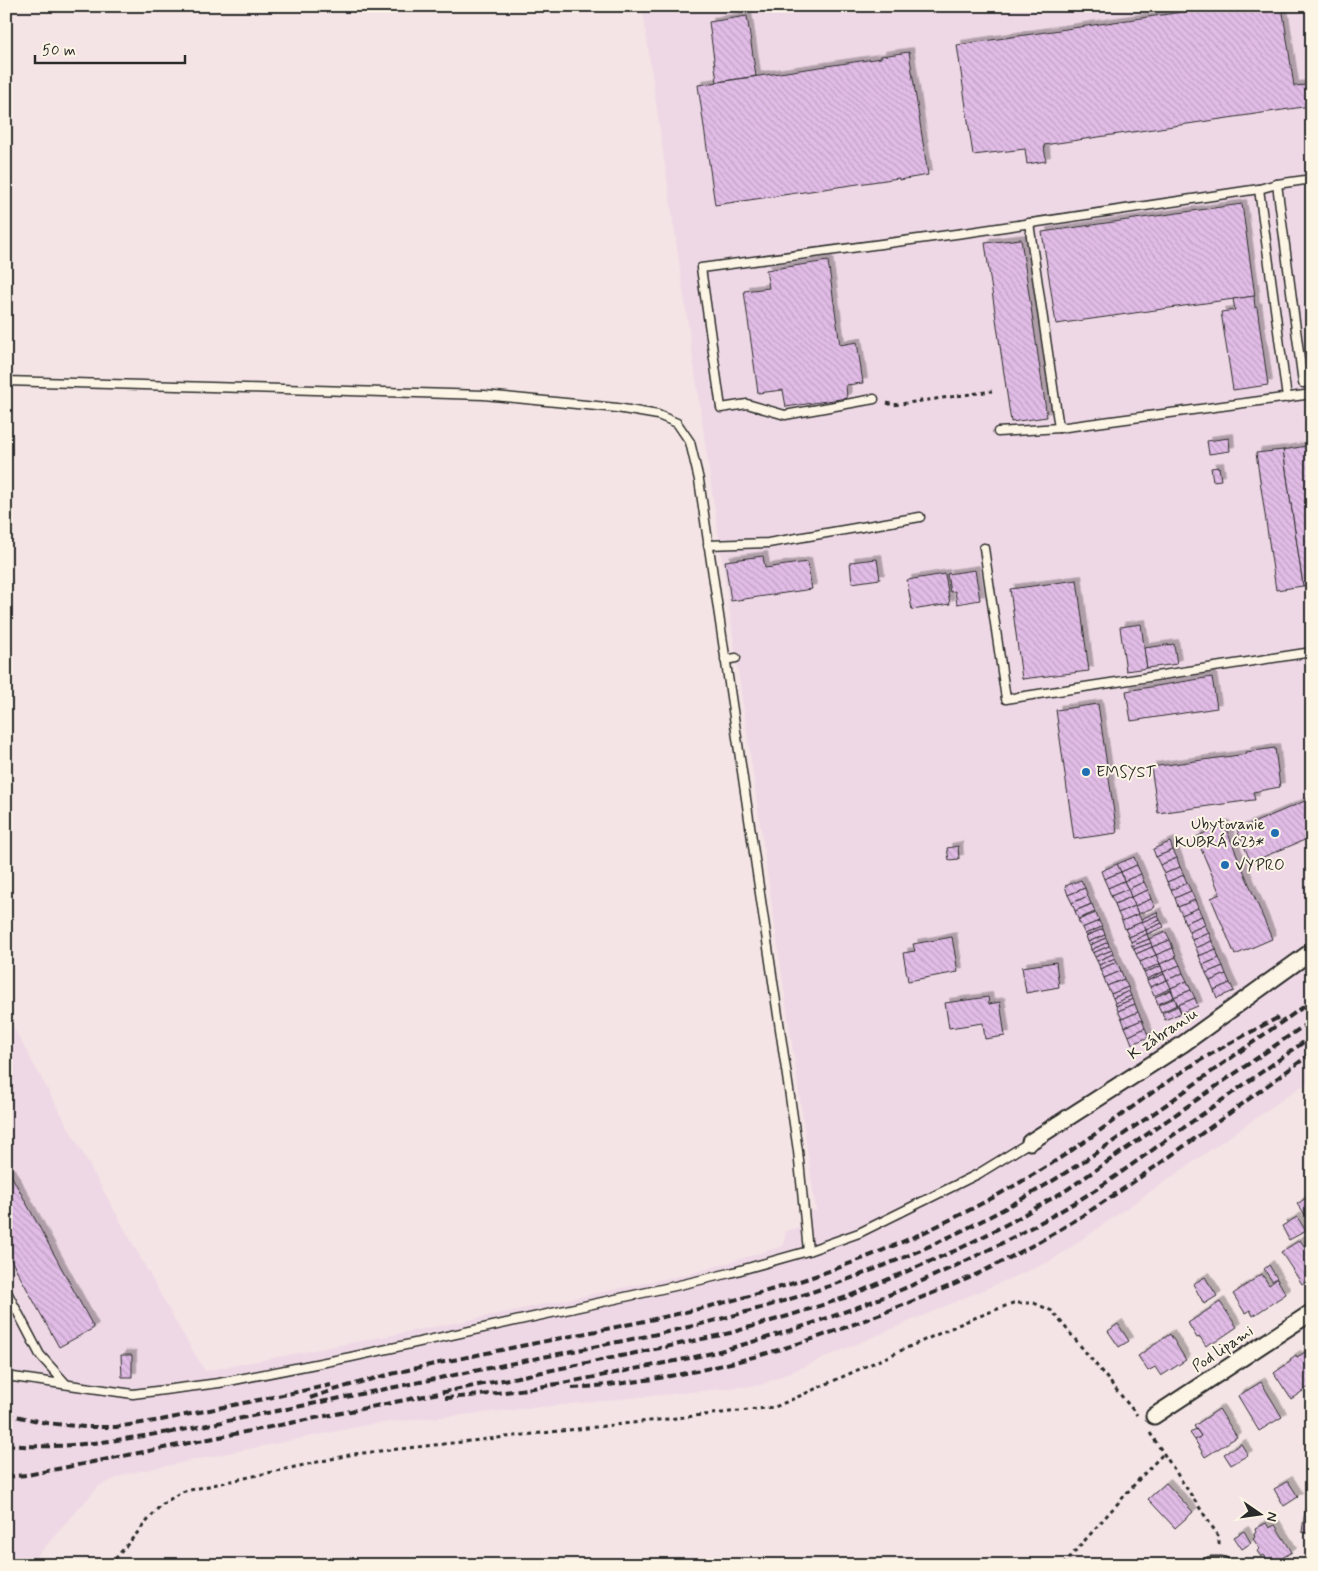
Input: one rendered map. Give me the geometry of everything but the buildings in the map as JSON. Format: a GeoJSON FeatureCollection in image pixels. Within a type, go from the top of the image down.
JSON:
{"type":"FeatureCollection","features":[{"type":"Feature","properties":{"kind":"street","name":"K zábraniu"},"geometry":{"type":"LineString","coordinates":[[1030,1142],[1183,1044],[1312,951]]}},
{"type":"Feature","properties":{"kind":"street","name":"Pod lipami"},"geometry":{"type":"LineString","coordinates":[[1154,1416],[1312,1312]]}},
{"type":"Feature","properties":{"kind":"lane"},"geometry":{"type":"LineString","coordinates":[[874,399],[785,415],[747,404],[721,408],[701,268],[1029,223],[1260,189],[1278,184],[1312,179]]}},
{"type":"Feature","properties":{"kind":"lane"},"geometry":{"type":"LineString","coordinates":[[1278,184],[1303,383]]}},
{"type":"Feature","properties":{"kind":"lane"},"geometry":{"type":"LineString","coordinates":[[1260,189],[1287,398]]}},
{"type":"Feature","properties":{"kind":"lane"},"geometry":{"type":"LineString","coordinates":[[1029,223],[1059,428]]}},
{"type":"Feature","properties":{"kind":"lane"},"geometry":{"type":"LineString","coordinates":[[6,381],[484,395],[619,408],[658,415],[677,423],[685,432],[690,442],[698,480],[798,1151],[808,1251]]}},
{"type":"Feature","properties":{"kind":"lane"},"geometry":{"type":"LineString","coordinates":[[998,432],[1059,428],[1312,394]]}},
{"type":"Feature","properties":{"kind":"lane"},"geometry":{"type":"LineString","coordinates":[[708,545],[768,543],[920,517]]}},
{"type":"Feature","properties":{"kind":"lane"},"geometry":{"type":"LineString","coordinates":[[984,548],[1006,699],[1312,652]]}},
{"type":"Feature","properties":{"kind":"lane"},"geometry":{"type":"LineString","coordinates":[[725,660],[736,658]]}},
{"type":"Feature","properties":{"kind":"lane"},"geometry":{"type":"LineString","coordinates":[[6,1376],[133,1394],[219,1383],[351,1357],[675,1286],[808,1251],[868,1229],[978,1174],[1030,1142]]}},
{"type":"Feature","properties":{"kind":"lane"},"geometry":{"type":"LineString","coordinates":[[6,1290],[40,1355],[66,1384]]}},
{"type":"Feature","properties":{"kind":"path"},"geometry":{"type":"LineString","coordinates":[[893,405],[992,392]]}},
{"type":"Feature","properties":{"kind":"path"},"geometry":{"type":"LineString","coordinates":[[110,1565],[160,1506],[182,1492],[354,1454],[775,1407],[967,1321],[1013,1303],[1034,1303],[1052,1311],[1138,1416]]}},
{"type":"Feature","properties":{"kind":"path"},"geometry":{"type":"LineString","coordinates":[[1149,1432],[1219,1537],[1218,1564]]}},
{"type":"Feature","properties":{"kind":"path"},"geometry":{"type":"LineString","coordinates":[[1063,1565],[1163,1454]]}},
{"type":"Feature","properties":{"kind":"shaded area"},"geometry":{"type":"Polygon","coordinates":[[[642,6],[1312,6],[1312,1079],[1051,1261],[761,1385],[372,1424],[126,1474],[99,1486],[29,1565],[6,1565],[6,1014],[205,1371],[464,1321],[693,1273],[783,1246],[786,1231],[798,1227],[812,1210],[816,1211],[642,6]]]}},
{"type":"Feature","properties":{"kind":"railway"},"geometry":{"type":"LineString","coordinates":[[168,1433],[667,1332],[754,1310],[839,1283],[921,1250],[962,1231],[1045,1186],[1127,1132],[1312,1001]]}},
{"type":"Feature","properties":{"kind":"railway"},"geometry":{"type":"LineString","coordinates":[[310,1398],[360,1382],[410,1370],[715,1305],[795,1282],[863,1259],[944,1223],[1049,1165],[1188,1068],[1281,1016]]}},
{"type":"Feature","properties":{"kind":"railway"},"geometry":{"type":"LineString","coordinates":[[6,1477],[27,1475],[670,1346],[730,1333],[847,1297],[959,1249],[1013,1221],[1068,1189],[1312,1020]]}},
{"type":"Feature","properties":{"kind":"railway"},"geometry":{"type":"LineString","coordinates":[[445,1398],[491,1394],[558,1384],[682,1360],[782,1333],[869,1303],[954,1267],[1076,1202],[1312,1036]]}},
{"type":"Feature","properties":{"kind":"railway"},"geometry":{"type":"LineString","coordinates":[[572,1388],[660,1378],[743,1360],[825,1335],[965,1280],[1030,1247],[1085,1214],[1171,1155],[1312,1053]]}},
{"type":"Feature","properties":{"kind":"railway"},"geometry":{"type":"LineString","coordinates":[[6,1414],[47,1423],[85,1427],[116,1427],[161,1420],[331,1385]]}},
{"type":"Feature","properties":{"kind":"railway"},"geometry":{"type":"LineString","coordinates":[[6,1445],[70,1445],[112,1441],[175,1431]]}},
{"type":"Feature","properties":{"kind":"place","name":"EMSYST"},"geometry":{"type":"Point","coordinates":[1086,772]}},
{"type":"Feature","properties":{"kind":"place","name":"Ubytovanie KUBRÁ 623*"},"geometry":{"type":"Point","coordinates":[1275,833]}},
{"type":"Feature","properties":{"kind":"place","name":"VYPRO"},"geometry":{"type":"Point","coordinates":[1225,865]}}]}
